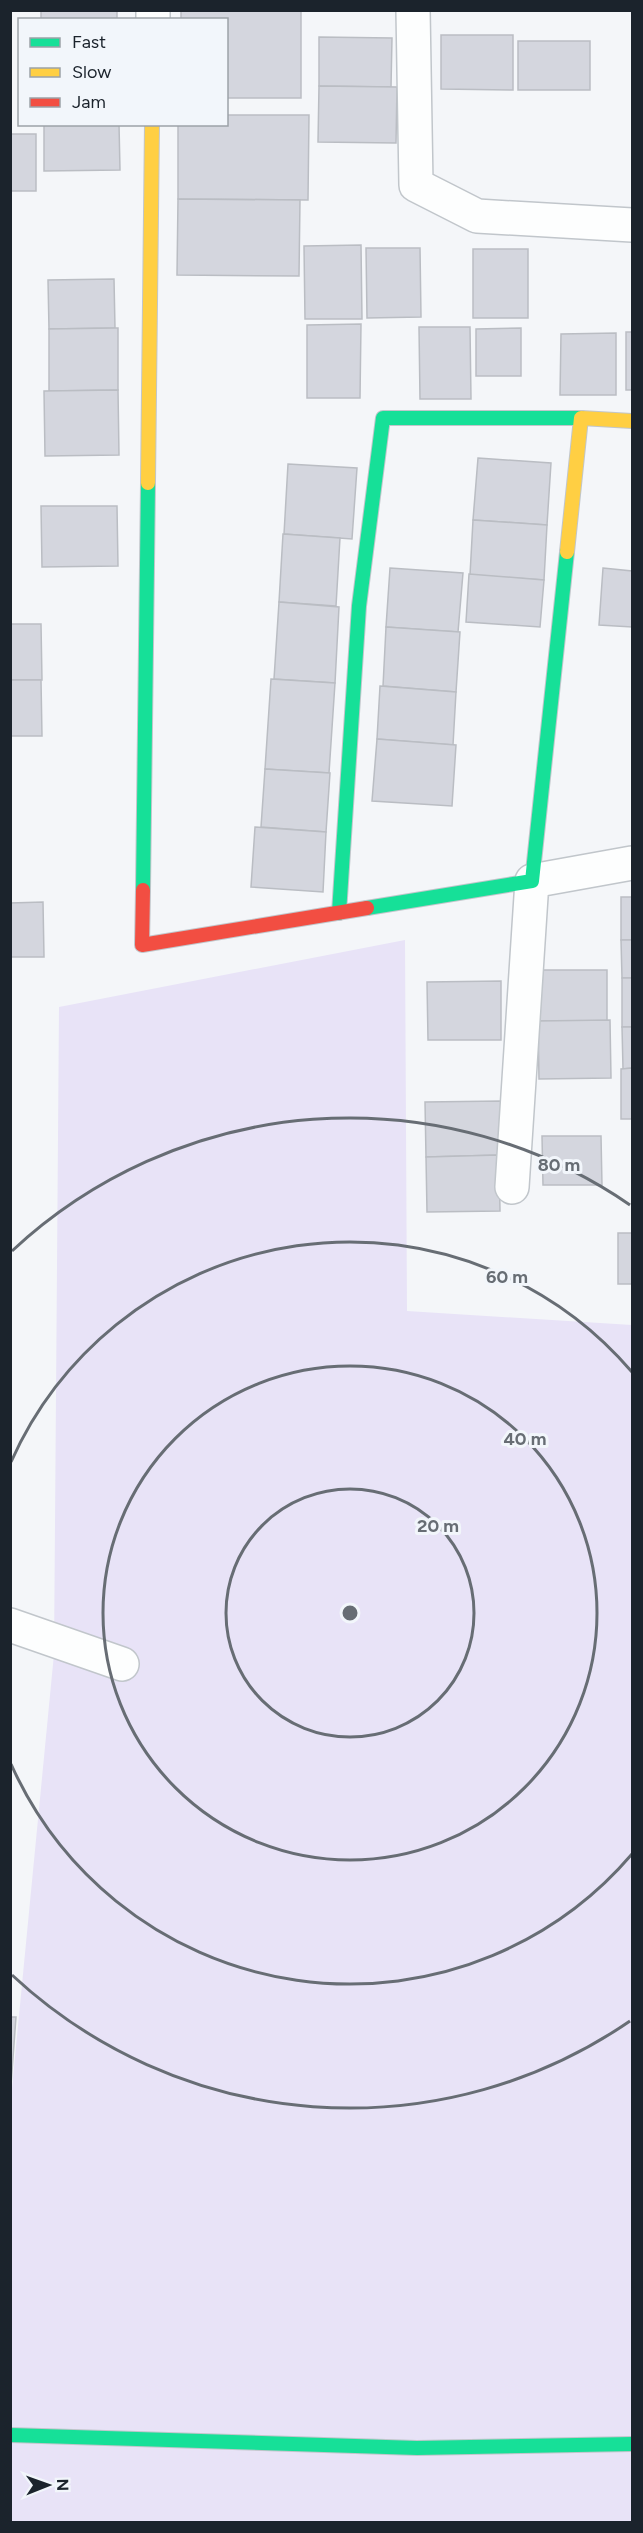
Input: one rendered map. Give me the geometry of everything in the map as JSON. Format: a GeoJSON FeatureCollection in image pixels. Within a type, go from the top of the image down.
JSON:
{"type":"FeatureCollection","features":[{"type":"Feature","properties":{"kind":"street"},"geometry":{"type":"LineString","coordinates":[[413,10],[416,185],[477,216],[633,225]]}},
{"type":"Feature","properties":{"kind":"street"},"geometry":{"type":"LineString","coordinates":[[152,126],[142,945],[633,863]]}},
{"type":"Feature","properties":{"kind":"street"},"geometry":{"type":"LineString","coordinates":[[339,913],[359,606],[383,418],[580,418],[633,421]]}},
{"type":"Feature","properties":{"kind":"street"},"geometry":{"type":"LineString","coordinates":[[513,1186],[532,881],[580,418]]}},
{"type":"Feature","properties":{"kind":"street"},"geometry":{"type":"LineString","coordinates":[[10,1625],[122,1664]]}},
{"type":"Feature","properties":{"kind":"street"},"geometry":{"type":"LineString","coordinates":[[10,2435],[417,2448],[633,2444]]}},
{"type":"Feature","properties":{"kind":"shaded area"},"geometry":{"type":"Polygon","coordinates":[[[405,940],[407,1311],[632,1325],[632,2522],[11,2522],[11,2098],[54,1654],[59,1007],[405,940]]]}},
{"type":"Feature","properties":{"kind":"building"},"geometry":{"type":"Polygon","coordinates":[[[41,10],[117,10],[117,18],[41,18],[41,10]]]}},
{"type":"Feature","properties":{"kind":"building"},"geometry":{"type":"Polygon","coordinates":[[[181,10],[301,10],[301,98],[228,98],[228,18],[181,18],[181,10]]]}},
{"type":"Feature","properties":{"kind":"building"},"geometry":{"type":"Polygon","coordinates":[[[441,35],[513,35],[513,90],[441,89],[441,35]]]}},
{"type":"Feature","properties":{"kind":"building"},"geometry":{"type":"Polygon","coordinates":[[[319,37],[392,38],[391,87],[319,86],[319,37]]]}},
{"type":"Feature","properties":{"kind":"building"},"geometry":{"type":"Polygon","coordinates":[[[518,41],[590,41],[590,90],[518,90],[518,41]]]}},
{"type":"Feature","properties":{"kind":"building"},"geometry":{"type":"Polygon","coordinates":[[[319,86],[397,87],[396,143],[318,142],[319,86]]]}},
{"type":"Feature","properties":{"kind":"building"},"geometry":{"type":"Polygon","coordinates":[[[228,115],[309,115],[308,200],[178,199],[178,126],[228,126],[228,115]]]}},
{"type":"Feature","properties":{"kind":"building"},"geometry":{"type":"Polygon","coordinates":[[[44,126],[119,126],[120,170],[44,171],[44,126]]]}},
{"type":"Feature","properties":{"kind":"building"},"geometry":{"type":"Polygon","coordinates":[[[10,134],[36,134],[36,191],[10,191],[10,134]]]}},
{"type":"Feature","properties":{"kind":"building"},"geometry":{"type":"Polygon","coordinates":[[[178,199],[300,200],[299,276],[177,275],[178,199]]]}},
{"type":"Feature","properties":{"kind":"building"},"geometry":{"type":"Polygon","coordinates":[[[361,245],[362,319],[305,319],[304,246],[361,245]]]}},
{"type":"Feature","properties":{"kind":"building"},"geometry":{"type":"Polygon","coordinates":[[[366,248],[420,248],[421,317],[367,318],[366,248]]]}},
{"type":"Feature","properties":{"kind":"building"},"geometry":{"type":"Polygon","coordinates":[[[473,249],[528,249],[528,318],[473,318],[473,249]]]}},
{"type":"Feature","properties":{"kind":"building"},"geometry":{"type":"Polygon","coordinates":[[[114,279],[115,328],[49,329],[48,280],[114,279]]]}},
{"type":"Feature","properties":{"kind":"building"},"geometry":{"type":"Polygon","coordinates":[[[361,324],[360,398],[307,398],[307,325],[361,324]]]}},
{"type":"Feature","properties":{"kind":"building"},"geometry":{"type":"Polygon","coordinates":[[[419,327],[470,327],[471,399],[420,399],[419,327]]]}},
{"type":"Feature","properties":{"kind":"building"},"geometry":{"type":"Polygon","coordinates":[[[118,328],[118,390],[49,391],[49,329],[118,328]]]}},
{"type":"Feature","properties":{"kind":"building"},"geometry":{"type":"Polygon","coordinates":[[[521,328],[521,376],[476,376],[476,329],[521,328]]]}},
{"type":"Feature","properties":{"kind":"building"},"geometry":{"type":"Polygon","coordinates":[[[626,332],[632,332],[632,390],[626,390],[626,332]]]}},
{"type":"Feature","properties":{"kind":"building"},"geometry":{"type":"Polygon","coordinates":[[[616,333],[616,395],[560,395],[561,334],[616,333]]]}},
{"type":"Feature","properties":{"kind":"building"},"geometry":{"type":"Polygon","coordinates":[[[118,390],[119,455],[45,456],[44,391],[118,390]]]}},
{"type":"Feature","properties":{"kind":"building"},"geometry":{"type":"Polygon","coordinates":[[[478,458],[551,463],[547,525],[473,520],[478,458]]]}},
{"type":"Feature","properties":{"kind":"building"},"geometry":{"type":"Polygon","coordinates":[[[288,464],[357,468],[352,539],[284,534],[288,464]]]}},
{"type":"Feature","properties":{"kind":"building"},"geometry":{"type":"Polygon","coordinates":[[[41,506],[117,506],[118,566],[42,567],[41,506]]]}},
{"type":"Feature","properties":{"kind":"building"},"geometry":{"type":"Polygon","coordinates":[[[473,520],[547,525],[544,580],[470,575],[473,520]]]}},
{"type":"Feature","properties":{"kind":"building"},"geometry":{"type":"Polygon","coordinates":[[[283,534],[340,538],[336,606],[279,602],[283,534]]]}},
{"type":"Feature","properties":{"kind":"building"},"geometry":{"type":"Polygon","coordinates":[[[390,568],[463,573],[458,632],[386,627],[390,568]]]}},
{"type":"Feature","properties":{"kind":"building"},"geometry":{"type":"Polygon","coordinates":[[[603,568],[632,571],[632,627],[599,625],[603,568]]]}},
{"type":"Feature","properties":{"kind":"building"},"geometry":{"type":"Polygon","coordinates":[[[469,574],[544,580],[540,627],[466,622],[469,574]]]}},
{"type":"Feature","properties":{"kind":"building"},"geometry":{"type":"Polygon","coordinates":[[[279,602],[339,607],[335,683],[274,679],[279,602]]]}},
{"type":"Feature","properties":{"kind":"building"},"geometry":{"type":"Polygon","coordinates":[[[10,624],[41,624],[42,680],[10,680],[10,624]]]}},
{"type":"Feature","properties":{"kind":"building"},"geometry":{"type":"Polygon","coordinates":[[[386,627],[460,632],[456,692],[383,686],[386,627]]]}},
{"type":"Feature","properties":{"kind":"building"},"geometry":{"type":"Polygon","coordinates":[[[271,679],[335,683],[329,773],[265,769],[271,679]]]}},
{"type":"Feature","properties":{"kind":"building"},"geometry":{"type":"Polygon","coordinates":[[[10,680],[41,680],[42,736],[10,736],[10,680]]]}},
{"type":"Feature","properties":{"kind":"building"},"geometry":{"type":"Polygon","coordinates":[[[380,686],[456,692],[453,745],[377,739],[380,686]]]}},
{"type":"Feature","properties":{"kind":"building"},"geometry":{"type":"Polygon","coordinates":[[[377,739],[456,745],[452,806],[372,801],[377,739]]]}},
{"type":"Feature","properties":{"kind":"building"},"geometry":{"type":"Polygon","coordinates":[[[265,769],[330,773],[326,832],[261,827],[265,769]]]}},
{"type":"Feature","properties":{"kind":"building"},"geometry":{"type":"Polygon","coordinates":[[[255,827],[326,832],[323,892],[251,887],[255,827]]]}},
{"type":"Feature","properties":{"kind":"building"},"geometry":{"type":"Polygon","coordinates":[[[621,897],[632,897],[632,940],[621,940],[621,897]]]}},
{"type":"Feature","properties":{"kind":"building"},"geometry":{"type":"Polygon","coordinates":[[[43,902],[44,957],[10,957],[10,903],[43,902]]]}},
{"type":"Feature","properties":{"kind":"building"},"geometry":{"type":"Polygon","coordinates":[[[621,940],[632,940],[632,978],[622,978],[621,940]]]}},
{"type":"Feature","properties":{"kind":"building"},"geometry":{"type":"Polygon","coordinates":[[[538,970],[607,970],[607,1021],[538,1021],[538,970]]]}},
{"type":"Feature","properties":{"kind":"building"},"geometry":{"type":"Polygon","coordinates":[[[622,978],[632,978],[632,1027],[622,1027],[622,978]]]}},
{"type":"Feature","properties":{"kind":"building"},"geometry":{"type":"Polygon","coordinates":[[[501,981],[501,1040],[428,1040],[427,982],[501,981]]]}},
{"type":"Feature","properties":{"kind":"building"},"geometry":{"type":"Polygon","coordinates":[[[610,1020],[611,1078],[539,1079],[538,1021],[610,1020]]]}},
{"type":"Feature","properties":{"kind":"building"},"geometry":{"type":"Polygon","coordinates":[[[622,1027],[632,1027],[632,1068],[623,1069],[622,1027]]]}},
{"type":"Feature","properties":{"kind":"building"},"geometry":{"type":"Polygon","coordinates":[[[632,1068],[632,1119],[621,1119],[621,1069],[632,1068]]]}},
{"type":"Feature","properties":{"kind":"building"},"geometry":{"type":"Polygon","coordinates":[[[501,1101],[499,1155],[426,1157],[425,1102],[501,1101]]]}},
{"type":"Feature","properties":{"kind":"building"},"geometry":{"type":"Polygon","coordinates":[[[542,1136],[601,1136],[602,1185],[543,1185],[542,1136]]]}},
{"type":"Feature","properties":{"kind":"building"},"geometry":{"type":"Polygon","coordinates":[[[499,1155],[500,1211],[427,1212],[426,1157],[499,1155]]]}},
{"type":"Feature","properties":{"kind":"building"},"geometry":{"type":"Polygon","coordinates":[[[618,1233],[632,1233],[632,1284],[618,1284],[618,1233]]]}},
{"type":"Feature","properties":{"kind":"building"},"geometry":{"type":"Polygon","coordinates":[[[10,2017],[16,2017],[11,2085],[10,2085],[10,2017]]]}},
{"type":"Feature","properties":{"kind":"traffic: fast"},"geometry":{"type":"LineString","coordinates":[[339,913],[359,606],[383,418],[581,418]]}},
{"type":"Feature","properties":{"kind":"traffic: fast"},"geometry":{"type":"LineString","coordinates":[[143,890],[148,483]]}},
{"type":"Feature","properties":{"kind":"traffic: fast"},"geometry":{"type":"LineString","coordinates":[[367,908],[532,881],[567,552]]}},
{"type":"Feature","properties":{"kind":"traffic: fast"},"geometry":{"type":"LineString","coordinates":[[10,2435],[417,2448],[632,2444]]}},
{"type":"Feature","properties":{"kind":"traffic: slow"},"geometry":{"type":"LineString","coordinates":[[148,483],[152,126]]}},
{"type":"Feature","properties":{"kind":"traffic: slow"},"geometry":{"type":"LineString","coordinates":[[567,552],[581,418],[632,421]]}},
{"type":"Feature","properties":{"kind":"traffic: jam"},"geometry":{"type":"LineString","coordinates":[[143,890],[142,945],[367,908]]}}]}
